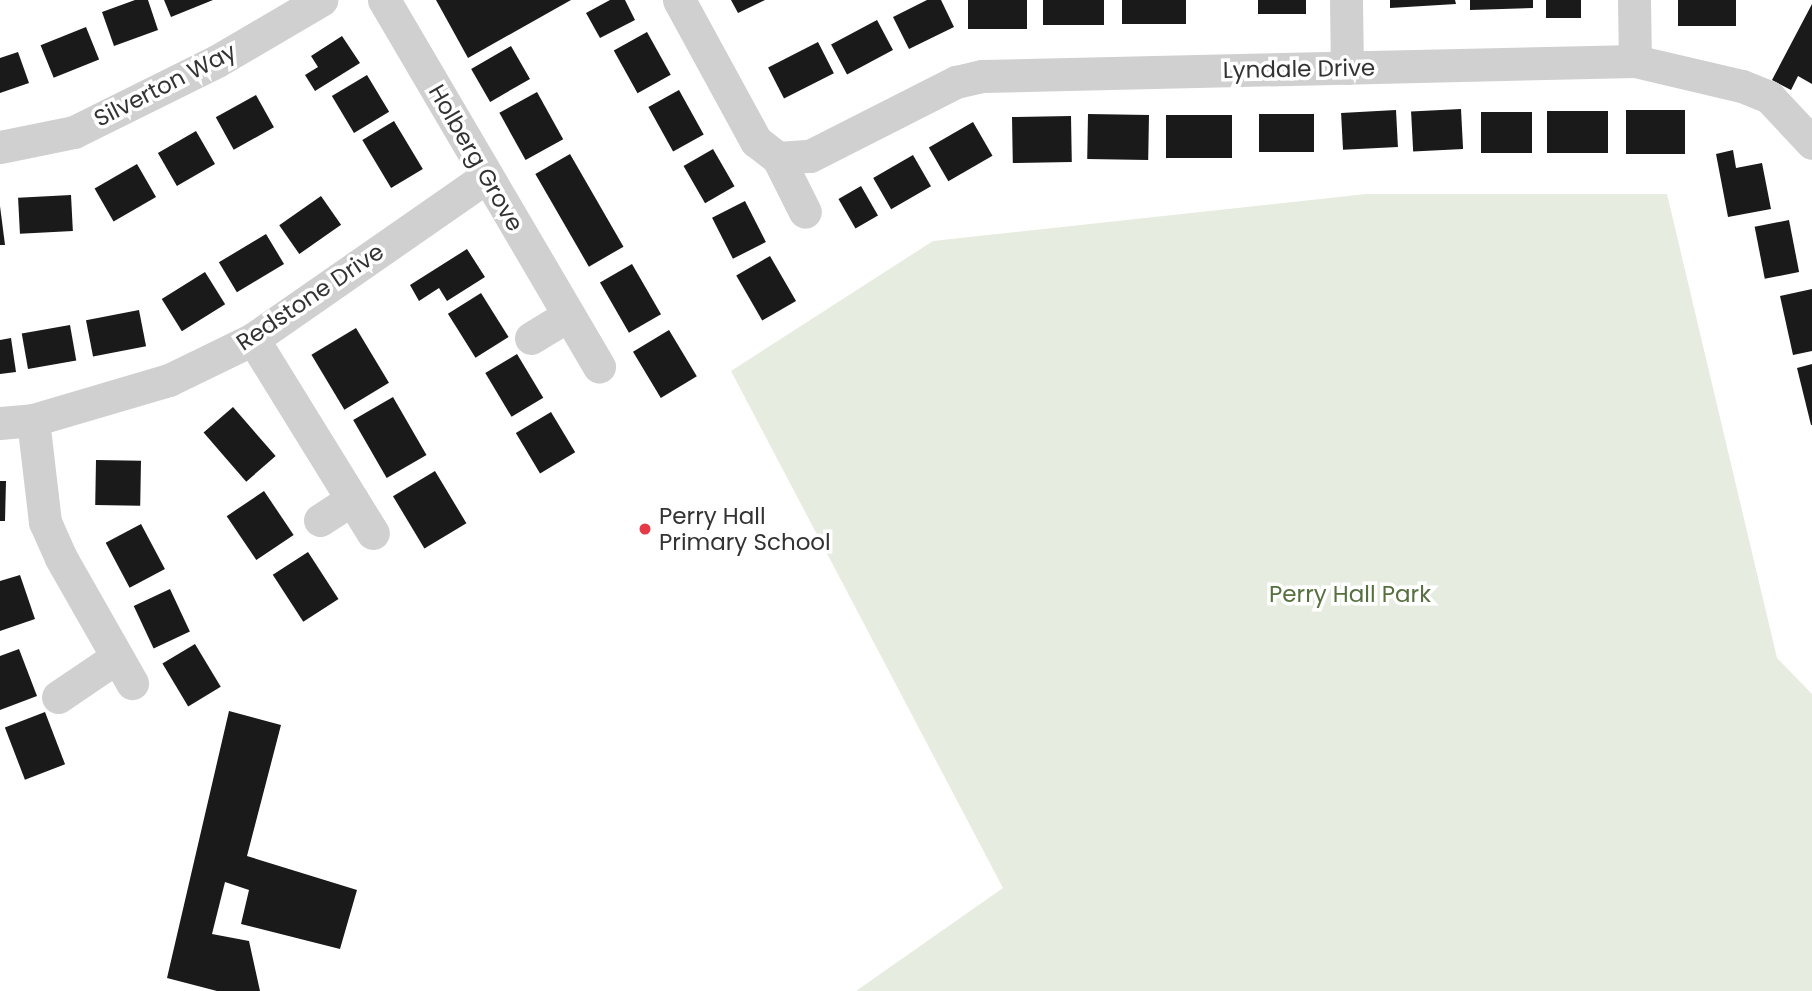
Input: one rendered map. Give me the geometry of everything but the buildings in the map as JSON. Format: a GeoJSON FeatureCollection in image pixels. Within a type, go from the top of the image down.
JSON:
{"type":"FeatureCollection","features":[{"type":"Feature","properties":{"kind":"street","name":"Silverton Way"},"geometry":{"type":"LineString","coordinates":[[0,148],[74,132],[217,61],[321,0]]}},
{"type":"Feature","properties":{"kind":"street","name":"Holberg Grove"},"geometry":{"type":"LineString","coordinates":[[384,0],[598,367]]}},
{"type":"Feature","properties":{"kind":"street"},"geometry":{"type":"LineString","coordinates":[[679,0],[756,141],[778,158],[805,212]]}},
{"type":"Feature","properties":{"kind":"street"},"geometry":{"type":"LineString","coordinates":[[1346,0],[1347,68]]}},
{"type":"Feature","properties":{"kind":"street"},"geometry":{"type":"LineString","coordinates":[[1634,0],[1635,61]]}},
{"type":"Feature","properties":{"kind":"street","name":"Lyndale Drive"},"geometry":{"type":"LineString","coordinates":[[778,158],[810,156],[956,82],[982,76],[1635,61],[1742,86],[1769,97],[1812,143]]}},
{"type":"Feature","properties":{"kind":"street","name":"Redstone Drive"},"geometry":{"type":"LineString","coordinates":[[0,423],[33,420],[169,380],[253,339],[486,177]]}},
{"type":"Feature","properties":{"kind":"street"},"geometry":{"type":"LineString","coordinates":[[531,338],[569,315]]}},
{"type":"Feature","properties":{"kind":"street"},"geometry":{"type":"LineString","coordinates":[[253,339],[373,533]]}},
{"type":"Feature","properties":{"kind":"street"},"geometry":{"type":"LineString","coordinates":[[33,420],[45,522],[125,670],[58,697]]}},
{"type":"Feature","properties":{"kind":"street"},"geometry":{"type":"LineString","coordinates":[[320,520],[352,499]]}},
{"type":"Feature","properties":{"kind":"green space","name":"Perry Hall Park"},"geometry":{"type":"Polygon","coordinates":[[[1366,194],[1667,194],[1777,658],[1812,694],[1812,991],[856,991],[1003,888],[731,371],[933,241],[1366,194]]]}},
{"type":"Feature","properties":{"kind":"place","name":"Perry Hall Primary School"},"geometry":{"type":"Point","coordinates":[645,529]}}]}
